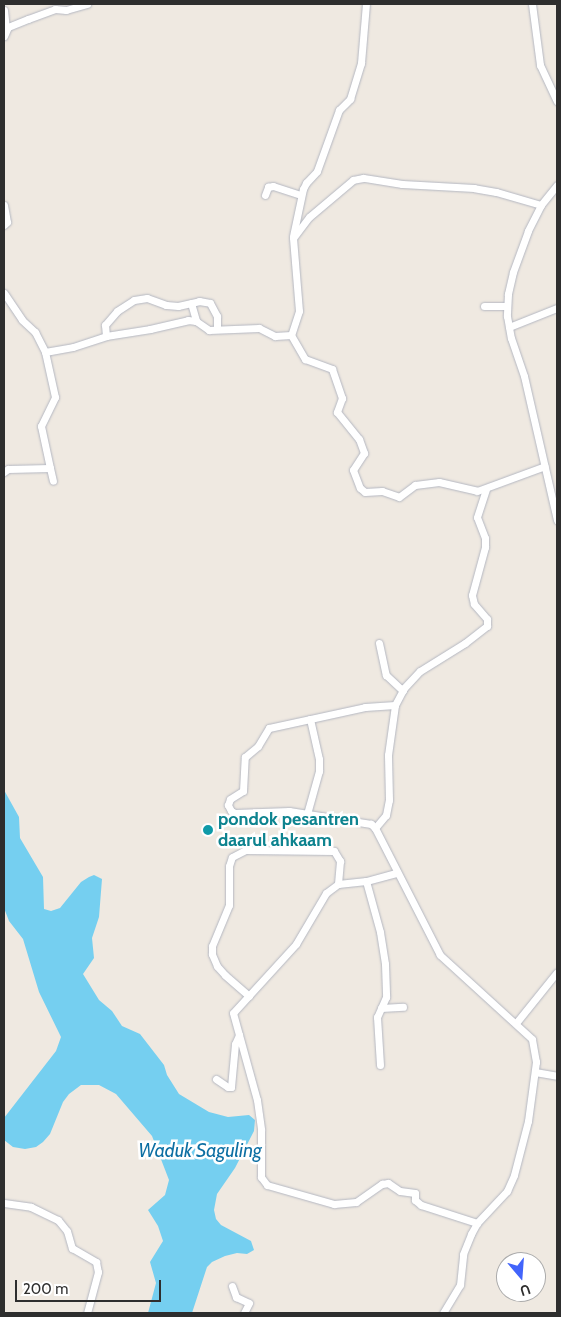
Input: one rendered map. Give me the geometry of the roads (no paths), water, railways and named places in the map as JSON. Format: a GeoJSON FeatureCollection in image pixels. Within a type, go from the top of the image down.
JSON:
{"type":"FeatureCollection","features":[{"type":"Feature","properties":{"kind":"street"},"geometry":{"type":"LineString","coordinates":[[4,10],[5,33],[54,9],[66,10],[87,4]]}},
{"type":"Feature","properties":{"kind":"street"},"geometry":{"type":"LineString","coordinates":[[366,4],[361,63],[350,99],[339,110],[317,171],[306,183],[302,195],[293,238],[299,312],[291,335],[304,359],[332,369],[342,398],[336,411],[358,439],[364,453],[353,470],[360,488],[365,492],[382,491],[399,497],[407,489],[415,485],[439,482],[473,491],[486,489],[545,466]]}},
{"type":"Feature","properties":{"kind":"street"},"geometry":{"type":"LineString","coordinates":[[532,4],[540,64],[557,101]]}},
{"type":"Feature","properties":{"kind":"street"},"geometry":{"type":"LineString","coordinates":[[293,238],[309,217],[348,183],[357,178],[474,188],[496,192],[541,205]]}},
{"type":"Feature","properties":{"kind":"street"},"geometry":{"type":"LineString","coordinates":[[557,185],[541,205],[528,231],[513,272],[507,306],[509,327],[524,376],[549,478],[557,520]]}},
{"type":"Feature","properties":{"kind":"street"},"geometry":{"type":"LineString","coordinates":[[265,195],[268,187],[273,186],[302,195]]}},
{"type":"Feature","properties":{"kind":"street"},"geometry":{"type":"LineString","coordinates":[[4,205],[7,222],[4,225]]}},
{"type":"Feature","properties":{"kind":"street"},"geometry":{"type":"LineString","coordinates":[[4,293],[22,320],[35,332],[45,352],[55,397],[41,429],[52,481]]}},
{"type":"Feature","properties":{"kind":"street"},"geometry":{"type":"LineString","coordinates":[[106,336],[105,325],[122,306],[134,300],[147,298],[166,305],[178,306],[199,301],[210,303],[217,316],[217,329]]}},
{"type":"Feature","properties":{"kind":"street"},"geometry":{"type":"LineString","coordinates":[[190,303],[196,321]]}},
{"type":"Feature","properties":{"kind":"street"},"geometry":{"type":"LineString","coordinates":[[484,306],[507,306]]}},
{"type":"Feature","properties":{"kind":"street"},"geometry":{"type":"LineString","coordinates":[[509,327],[557,308]]}},
{"type":"Feature","properties":{"kind":"street"},"geometry":{"type":"LineString","coordinates":[[45,352],[72,347],[106,336],[188,320],[196,321],[207,329],[259,328],[275,336],[291,335]]}},
{"type":"Feature","properties":{"kind":"street"},"geometry":{"type":"LineString","coordinates":[[4,472],[8,469],[50,468]]}},
{"type":"Feature","properties":{"kind":"street"},"geometry":{"type":"LineString","coordinates":[[549,478],[557,484]]}},
{"type":"Feature","properties":{"kind":"street"},"geometry":{"type":"LineString","coordinates":[[375,828],[386,815],[389,800],[388,755],[395,704],[402,691],[423,669],[488,626],[487,619],[474,604],[472,595],[485,548],[485,538],[478,524],[477,517],[486,489]]}},
{"type":"Feature","properties":{"kind":"street"},"geometry":{"type":"LineString","coordinates":[[379,643],[386,675],[402,691]]}},
{"type":"Feature","properties":{"kind":"street"},"geometry":{"type":"LineString","coordinates":[[395,704],[365,707],[272,727],[267,730],[261,743],[245,757],[243,791],[230,799],[228,805],[231,811],[235,813],[275,811],[307,814],[367,822],[375,828],[396,873],[440,955],[530,1035],[534,1042],[537,1056],[528,1121],[512,1180],[507,1191],[477,1223],[463,1254],[460,1285],[444,1313]]}},
{"type":"Feature","properties":{"kind":"street"},"geometry":{"type":"LineString","coordinates":[[307,814],[319,771],[319,759],[310,719]]}},
{"type":"Feature","properties":{"kind":"street"},"geometry":{"type":"LineString","coordinates":[[249,996],[225,975],[212,954],[214,941],[229,905],[229,866],[232,857],[246,850],[334,852],[340,861],[338,884]]}},
{"type":"Feature","properties":{"kind":"street"},"geometry":{"type":"LineString","coordinates":[[396,873],[366,881],[338,884],[326,892],[296,944],[233,1013],[257,1100],[261,1130],[261,1177],[265,1184],[324,1202],[345,1204],[361,1200],[382,1184],[388,1183],[400,1191],[415,1193],[415,1200],[421,1205],[477,1223]]}},
{"type":"Feature","properties":{"kind":"street"},"geometry":{"type":"LineString","coordinates":[[366,881],[380,932],[385,964],[386,997],[377,1016],[380,1065]]}},
{"type":"Feature","properties":{"kind":"street"},"geometry":{"type":"LineString","coordinates":[[516,1023],[557,972]]}},
{"type":"Feature","properties":{"kind":"street"},"geometry":{"type":"LineString","coordinates":[[381,1008],[403,1007]]}},
{"type":"Feature","properties":{"kind":"street"},"geometry":{"type":"LineString","coordinates":[[216,1079],[228,1088],[231,1086],[236,1044],[239,1035]]}},
{"type":"Feature","properties":{"kind":"street"},"geometry":{"type":"LineString","coordinates":[[535,1072],[557,1076]]}},
{"type":"Feature","properties":{"kind":"street"},"geometry":{"type":"LineString","coordinates":[[4,1203],[31,1207],[58,1220],[67,1231],[72,1248],[96,1262],[98,1272],[86,1313]]}},
{"type":"Feature","properties":{"kind":"street"},"geometry":{"type":"LineString","coordinates":[[232,1286],[236,1297],[248,1303],[244,1313]]}},
{"type":"Feature","properties":{"kind":"water","name":"Waduk Saguling"},"geometry":{"type":"Polygon","coordinates":[[[4,790],[19,817],[20,838],[43,877],[44,909],[51,911],[60,908],[81,882],[89,877],[94,875],[102,879],[99,917],[92,938],[94,958],[83,974],[99,1000],[112,1011],[122,1026],[140,1034],[164,1065],[167,1075],[179,1094],[209,1112],[228,1117],[249,1115],[255,1120],[254,1131],[235,1168],[217,1194],[214,1210],[216,1219],[221,1225],[251,1241],[254,1250],[247,1254],[237,1253],[225,1256],[212,1262],[207,1267],[192,1313],[148,1313],[156,1283],[150,1262],[163,1241],[158,1226],[148,1210],[165,1195],[169,1180],[152,1136],[116,1094],[99,1085],[81,1085],[69,1094],[63,1102],[50,1134],[36,1147],[25,1149],[13,1147],[4,1140],[4,1118],[56,1051],[61,1037],[39,992],[23,939],[9,921],[4,908],[4,790]]]}},
{"type":"Feature","properties":{"kind":"place","name":"pondok pesantren daarul ahkaam"},"geometry":{"type":"Point","coordinates":[208,830]}}]}
